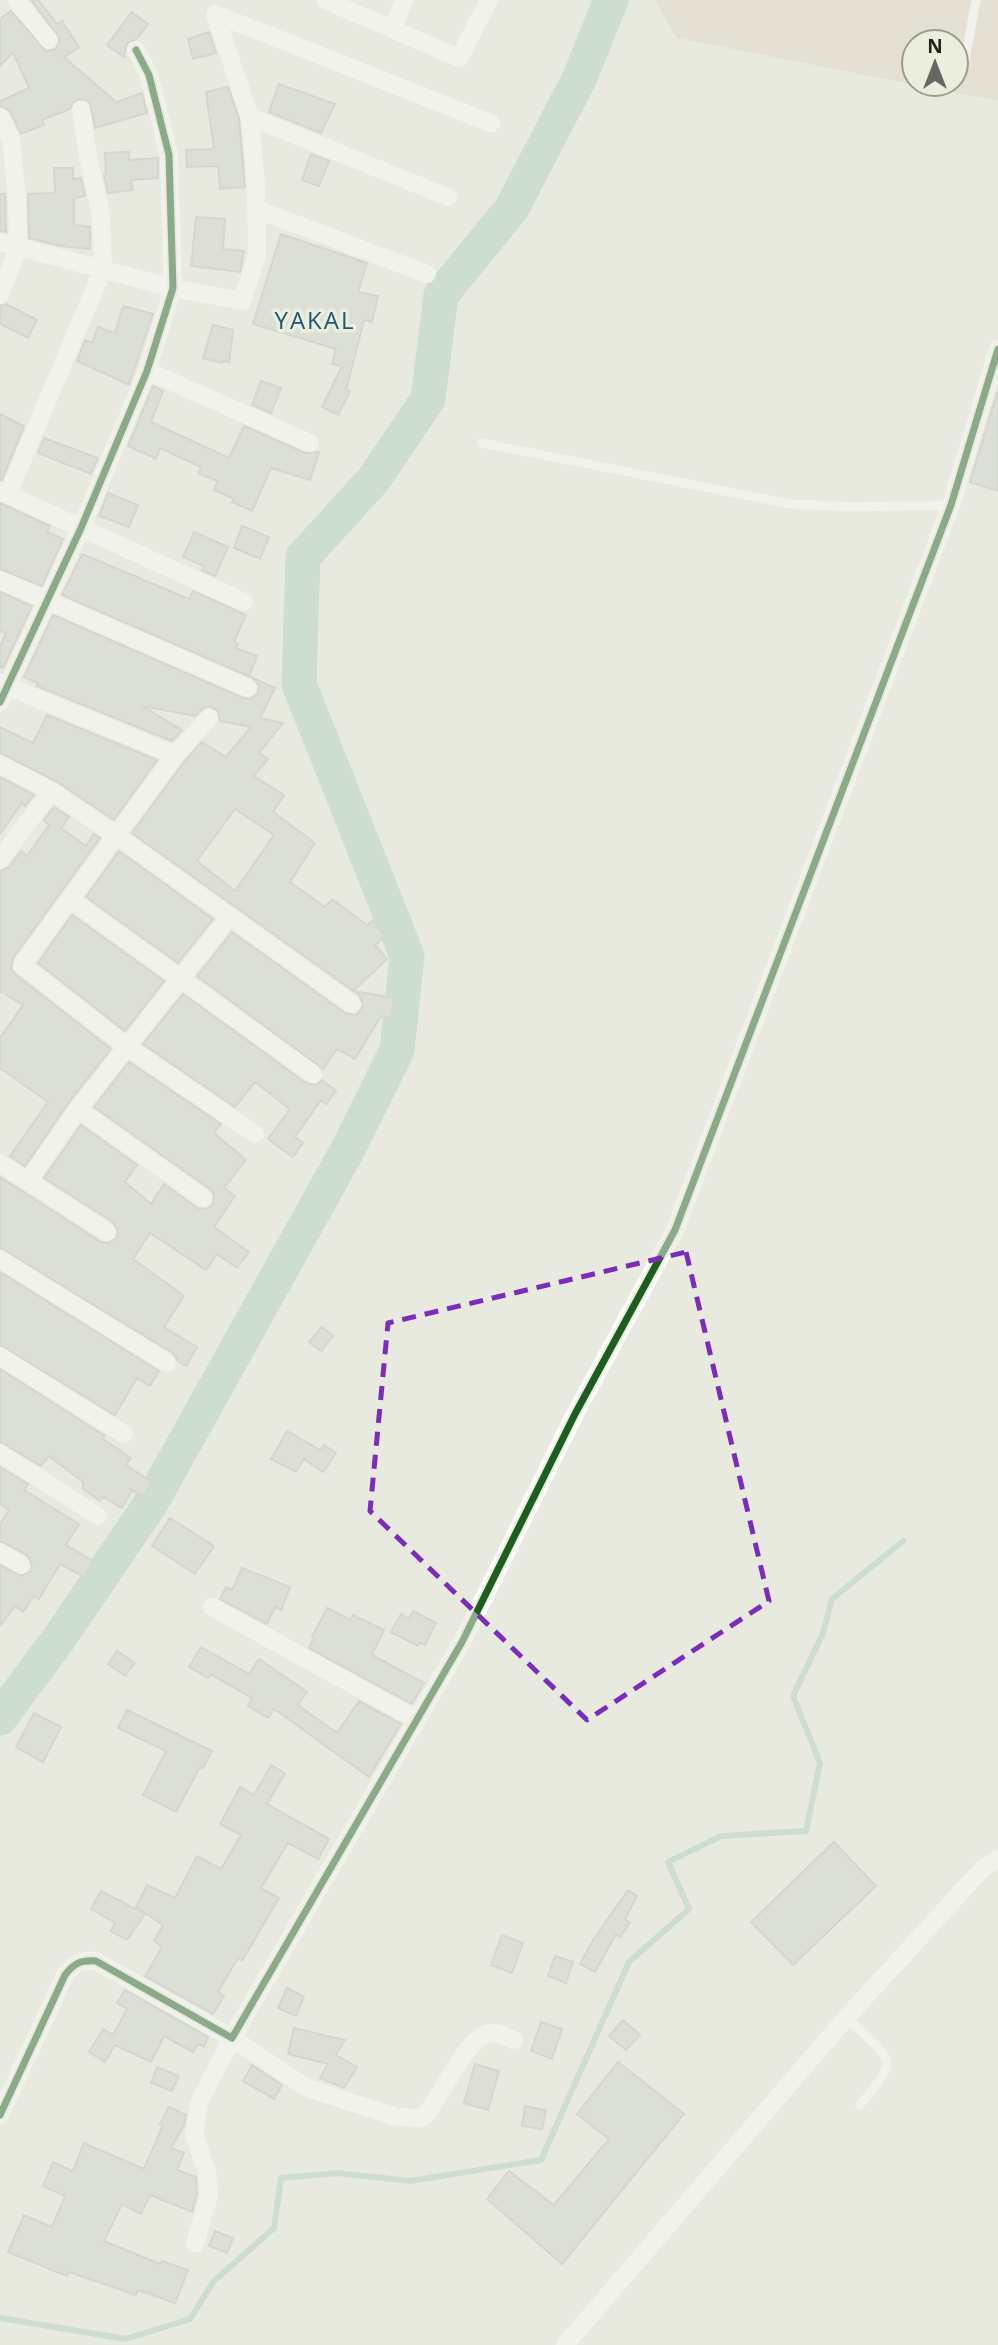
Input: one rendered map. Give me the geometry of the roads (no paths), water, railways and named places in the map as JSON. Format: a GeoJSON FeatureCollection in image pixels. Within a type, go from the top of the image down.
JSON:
{"type":"FeatureCollection","features":[{"type":"Feature","properties":{"kind":"street"},"geometry":{"type":"LineString","coordinates":[[16,0],[49,40]]}},
{"type":"Feature","properties":{"kind":"street"},"geometry":{"type":"LineString","coordinates":[[325,0],[459,58],[488,0]]}},
{"type":"Feature","properties":{"kind":"street"},"geometry":{"type":"LineString","coordinates":[[393,29],[404,0]]}},
{"type":"Feature","properties":{"kind":"street"},"geometry":{"type":"LineString","coordinates":[[0,243],[173,288],[242,301],[257,256],[250,117],[215,14],[491,123]]}},
{"type":"Feature","properties":{"kind":"street"},"geometry":{"type":"LineString","coordinates":[[136,50],[149,75],[169,155],[173,288],[147,371],[81,527],[2,690],[175,755]]}},
{"type":"Feature","properties":{"kind":"street"},"geometry":{"type":"LineString","coordinates":[[81,110],[88,156],[102,215],[103,269],[4,493],[244,602]]}},
{"type":"Feature","properties":{"kind":"street"},"geometry":{"type":"LineString","coordinates":[[0,117],[11,139],[17,197],[18,247],[0,295]]}},
{"type":"Feature","properties":{"kind":"street"},"geometry":{"type":"LineString","coordinates":[[250,117],[448,197]]}},
{"type":"Feature","properties":{"kind":"street"},"geometry":{"type":"LineString","coordinates":[[256,209],[427,275]]}},
{"type":"Feature","properties":{"kind":"street"},"geometry":{"type":"LineString","coordinates":[[195,2244],[209,2195],[207,2172],[194,2134],[199,2103],[232,2038],[462,1642],[575,1414],[675,1230],[951,505],[998,349]]}},
{"type":"Feature","properties":{"kind":"street"},"geometry":{"type":"LineString","coordinates":[[147,371],[310,443]]}},
{"type":"Feature","properties":{"kind":"street"},"geometry":{"type":"LineString","coordinates":[[0,580],[248,688]]}},
{"type":"Feature","properties":{"kind":"street"},"geometry":{"type":"LineString","coordinates":[[209,718],[175,755],[22,965],[126,1046],[255,1134]]}},
{"type":"Feature","properties":{"kind":"street"},"geometry":{"type":"LineString","coordinates":[[0,764],[51,791],[352,1004]]}},
{"type":"Feature","properties":{"kind":"street"},"geometry":{"type":"LineString","coordinates":[[0,860],[51,791]]}},
{"type":"Feature","properties":{"kind":"street"},"geometry":{"type":"LineString","coordinates":[[71,900],[313,1074]]}},
{"type":"Feature","properties":{"kind":"street"},"geometry":{"type":"LineString","coordinates":[[28,1181],[78,1109],[229,917]]}},
{"type":"Feature","properties":{"kind":"street"},"geometry":{"type":"LineString","coordinates":[[78,1109],[203,1198]]}},
{"type":"Feature","properties":{"kind":"street"},"geometry":{"type":"LineString","coordinates":[[0,1163],[107,1232]]}},
{"type":"Feature","properties":{"kind":"street"},"geometry":{"type":"LineString","coordinates":[[0,1259],[167,1363]]}},
{"type":"Feature","properties":{"kind":"street"},"geometry":{"type":"LineString","coordinates":[[0,1356],[124,1434]]}},
{"type":"Feature","properties":{"kind":"street"},"geometry":{"type":"LineString","coordinates":[[0,1453],[98,1516]]}},
{"type":"Feature","properties":{"kind":"street"},"geometry":{"type":"LineString","coordinates":[[0,1552],[21,1565]]}},
{"type":"Feature","properties":{"kind":"street"},"geometry":{"type":"LineString","coordinates":[[212,1607],[417,1720]]}},
{"type":"Feature","properties":{"kind":"street"},"geometry":{"type":"LineString","coordinates":[[565,2345],[846,2018],[984,1867],[998,1859]]}},
{"type":"Feature","properties":{"kind":"street"},"geometry":{"type":"LineString","coordinates":[[0,2115],[65,1975],[72,1966],[83,1960],[96,1961],[232,2038],[307,2088],[397,2117],[422,2118],[431,2110],[464,2055],[478,2038],[494,2033],[514,2040]]}},
{"type":"Feature","properties":{"kind":"lane"},"geometry":{"type":"LineString","coordinates":[[970,33],[976,0]]}},
{"type":"Feature","properties":{"kind":"lane"},"geometry":{"type":"LineString","coordinates":[[482,443],[790,504],[951,505]]}},
{"type":"Feature","properties":{"kind":"lane"},"geometry":{"type":"LineString","coordinates":[[846,2018],[884,2053],[887,2063],[883,2074],[860,2105]]}},
{"type":"Feature","properties":{"kind":"waterway"},"geometry":{"type":"LineString","coordinates":[[0,1718],[60,1637],[151,1503],[347,1151],[397,1050],[407,956],[299,684],[303,557],[374,479],[428,399],[441,295],[512,208],[580,77],[611,0]]}},
{"type":"Feature","properties":{"kind":"waterway"},"geometry":{"type":"LineString","coordinates":[[0,2318],[126,2339],[190,2319],[214,2281],[274,2228],[281,2178],[337,2173],[410,2181],[541,2160],[629,1962],[689,1909],[668,1862],[721,1836],[806,1831],[820,1763],[793,1696],[823,1633],[832,1599],[903,1541]]}},
{"type":"Feature","properties":{"kind":"district","name":"YAKAL"},"geometry":{"type":"Point","coordinates":[315,321]}}]}
